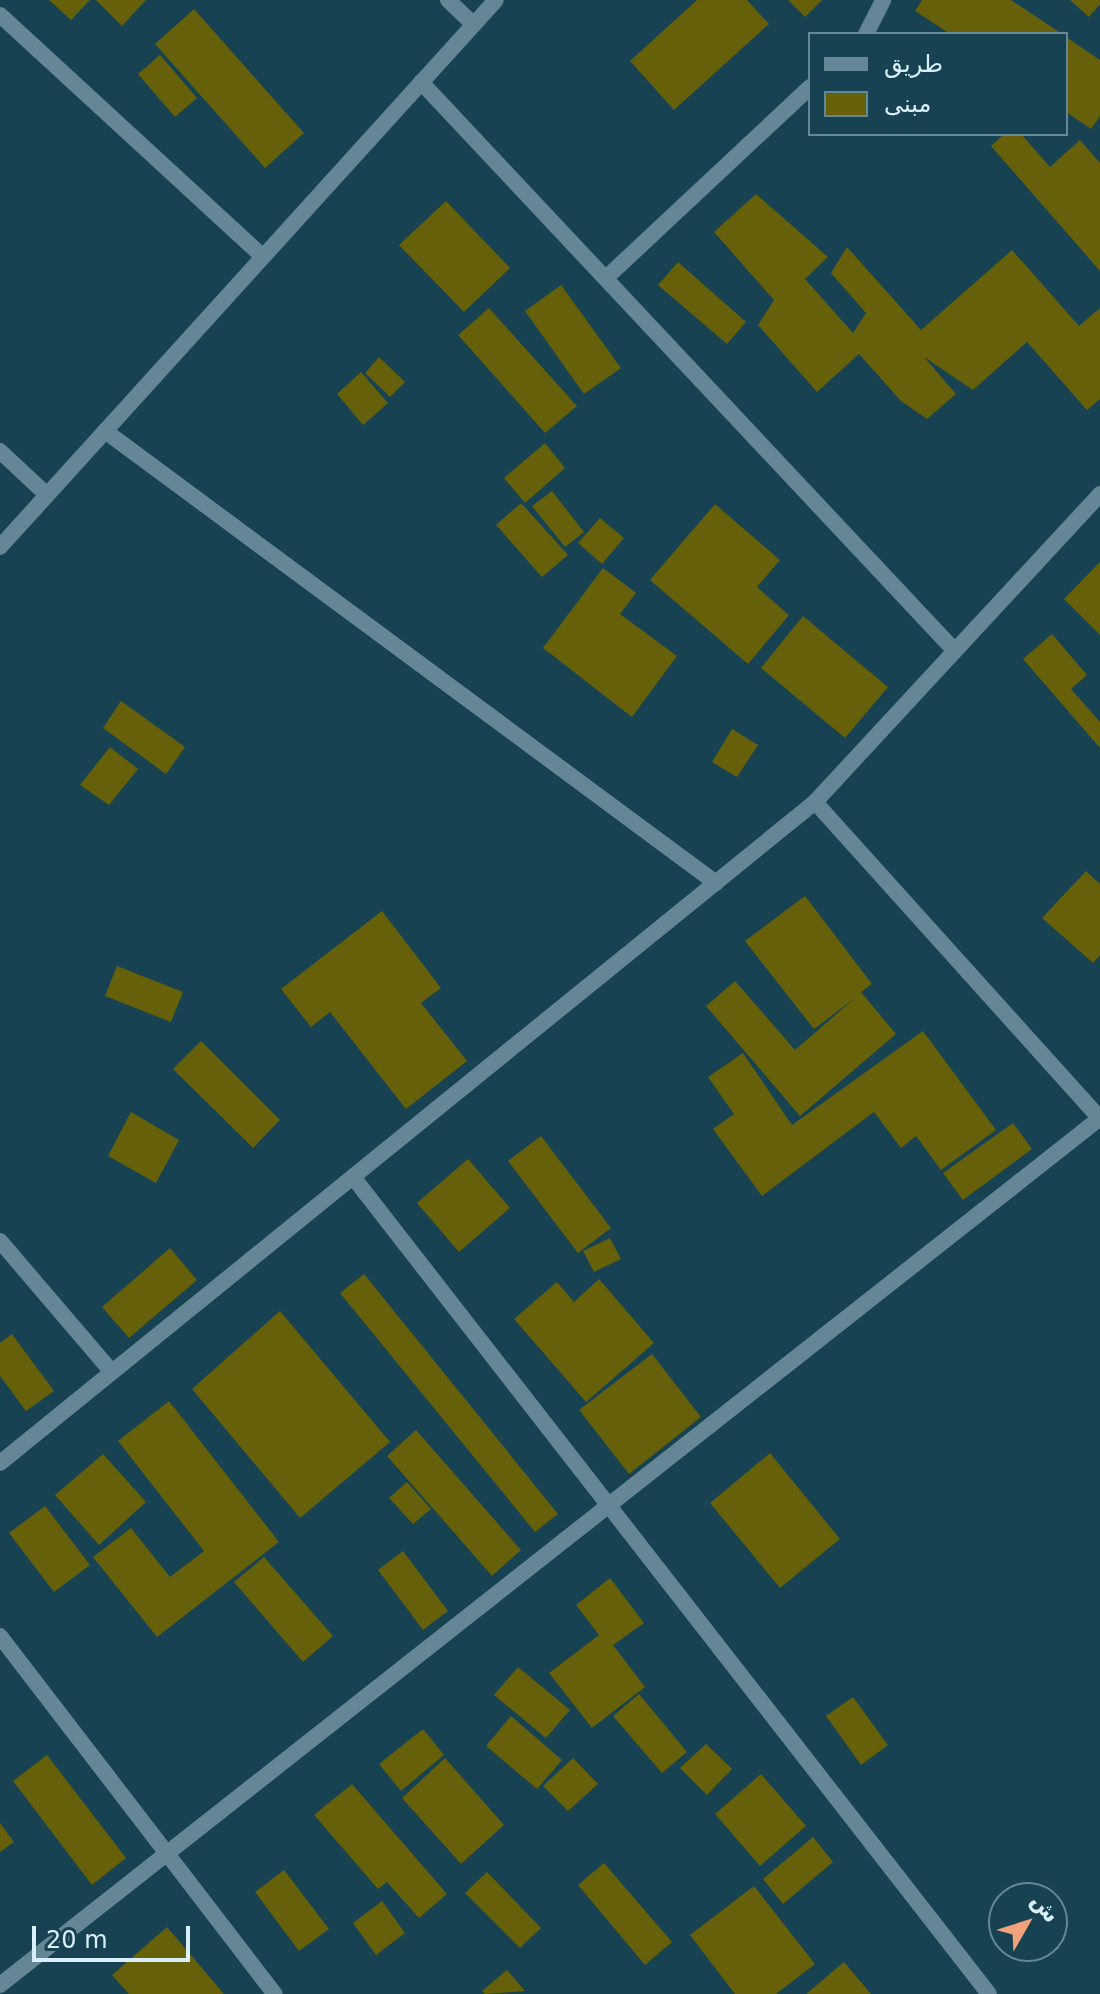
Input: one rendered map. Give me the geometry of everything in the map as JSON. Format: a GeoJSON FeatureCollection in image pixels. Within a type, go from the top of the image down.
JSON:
{"type":"FeatureCollection","features":[{"type":"Feature","properties":{"kind":"street"},"geometry":{"type":"LineString","coordinates":[[448,0],[473,24]]}},
{"type":"Feature","properties":{"kind":"street"},"geometry":{"type":"LineString","coordinates":[[0,547],[496,0]]}},
{"type":"Feature","properties":{"kind":"street"},"geometry":{"type":"LineString","coordinates":[[867,32],[883,0]]}},
{"type":"Feature","properties":{"kind":"street"},"geometry":{"type":"LineString","coordinates":[[0,15],[263,257]]}},
{"type":"Feature","properties":{"kind":"street"},"geometry":{"type":"LineString","coordinates":[[421,82],[955,651]]}},
{"type":"Feature","properties":{"kind":"street"},"geometry":{"type":"LineString","coordinates":[[607,277],[808,89]]}},
{"type":"Feature","properties":{"kind":"street"},"geometry":{"type":"LineString","coordinates":[[105,431],[716,883]]}},
{"type":"Feature","properties":{"kind":"street"},"geometry":{"type":"LineString","coordinates":[[0,451],[47,495]]}},
{"type":"Feature","properties":{"kind":"street"},"geometry":{"type":"LineString","coordinates":[[0,1463],[815,802],[1100,494]]}},
{"type":"Feature","properties":{"kind":"street"},"geometry":{"type":"LineString","coordinates":[[0,1985],[169,1857],[1100,1118],[815,802]]}},
{"type":"Feature","properties":{"kind":"street"},"geometry":{"type":"LineString","coordinates":[[353,1177],[989,1994]]}},
{"type":"Feature","properties":{"kind":"street"},"geometry":{"type":"LineString","coordinates":[[0,1241],[112,1372]]}},
{"type":"Feature","properties":{"kind":"street"},"geometry":{"type":"LineString","coordinates":[[0,1636],[275,1994]]}},
{"type":"Feature","properties":{"kind":"building"},"geometry":{"type":"Polygon","coordinates":[[[49,0],[90,0],[71,20],[49,0]]]}},
{"type":"Feature","properties":{"kind":"building"},"geometry":{"type":"Polygon","coordinates":[[[96,0],[146,0],[122,26],[96,0]]]}},
{"type":"Feature","properties":{"kind":"building"},"geometry":{"type":"Polygon","coordinates":[[[697,0],[747,0],[769,24],[674,110],[630,61],[697,0]]]}},
{"type":"Feature","properties":{"kind":"building"},"geometry":{"type":"Polygon","coordinates":[[[788,0],[822,0],[805,17],[788,0]]]}},
{"type":"Feature","properties":{"kind":"building"},"geometry":{"type":"Polygon","coordinates":[[[922,0],[1011,0],[1059,32],[947,32],[915,11],[922,0]]]}},
{"type":"Feature","properties":{"kind":"building"},"geometry":{"type":"Polygon","coordinates":[[[1070,0],[1100,0],[1100,4],[1089,17],[1070,0]]]}},
{"type":"Feature","properties":{"kind":"building"},"geometry":{"type":"Polygon","coordinates":[[[194,9],[304,133],[265,168],[155,44],[194,9]]]}},
{"type":"Feature","properties":{"kind":"building"},"geometry":{"type":"Polygon","coordinates":[[[1068,38],[1100,60],[1100,116],[1091,129],[1068,113],[1068,38]]]}},
{"type":"Feature","properties":{"kind":"building"},"geometry":{"type":"Polygon","coordinates":[[[160,55],[197,98],[175,117],[138,74],[160,55]]]}},
{"type":"Feature","properties":{"kind":"building"},"geometry":{"type":"Polygon","coordinates":[[[1002,136],[1023,136],[1050,167],[1080,140],[1100,163],[1100,271],[991,146],[1002,136]]]}},
{"type":"Feature","properties":{"kind":"building"},"geometry":{"type":"Polygon","coordinates":[[[756,194],[828,257],[805,279],[853,333],[866,313],[831,273],[847,247],[921,330],[1012,250],[1079,326],[1100,308],[1100,399],[1087,410],[1027,342],[973,390],[924,357],[956,394],[927,419],[901,401],[859,354],[817,392],[758,325],[774,300],[714,232],[756,194]]]}},
{"type":"Feature","properties":{"kind":"building"},"geometry":{"type":"Polygon","coordinates":[[[446,201],[510,268],[464,312],[399,245],[446,201]]]}},
{"type":"Feature","properties":{"kind":"building"},"geometry":{"type":"Polygon","coordinates":[[[678,262],[746,322],[727,344],[658,285],[678,262]]]}},
{"type":"Feature","properties":{"kind":"building"},"geometry":{"type":"Polygon","coordinates":[[[561,285],[621,368],[584,394],[525,311],[561,285]]]}},
{"type":"Feature","properties":{"kind":"building"},"geometry":{"type":"Polygon","coordinates":[[[489,308],[577,406],[545,433],[458,335],[489,308]]]}},
{"type":"Feature","properties":{"kind":"building"},"geometry":{"type":"Polygon","coordinates":[[[379,357],[405,382],[390,397],[365,373],[379,357]]]}},
{"type":"Feature","properties":{"kind":"building"},"geometry":{"type":"Polygon","coordinates":[[[361,372],[388,403],[363,425],[337,394],[361,372]]]}},
{"type":"Feature","properties":{"kind":"building"},"geometry":{"type":"Polygon","coordinates":[[[545,443],[565,468],[525,503],[504,478],[545,443]]]}},
{"type":"Feature","properties":{"kind":"building"},"geometry":{"type":"Polygon","coordinates":[[[552,491],[584,532],[565,547],[532,506],[552,491]]]}},
{"type":"Feature","properties":{"kind":"building"},"geometry":{"type":"Polygon","coordinates":[[[521,503],[568,555],[542,577],[496,525],[521,503]]]}},
{"type":"Feature","properties":{"kind":"building"},"geometry":{"type":"Polygon","coordinates":[[[715,504],[780,560],[757,587],[789,615],[748,664],[650,580],[715,504]]]}},
{"type":"Feature","properties":{"kind":"building"},"geometry":{"type":"Polygon","coordinates":[[[600,518],[624,538],[602,564],[578,543],[600,518]]]}},
{"type":"Feature","properties":{"kind":"building"},"geometry":{"type":"Polygon","coordinates":[[[1100,562],[1100,635],[1064,599],[1100,562]]]}},
{"type":"Feature","properties":{"kind":"building"},"geometry":{"type":"Polygon","coordinates":[[[603,568],[636,593],[620,614],[677,656],[632,717],[543,648],[603,568]]]}},
{"type":"Feature","properties":{"kind":"building"},"geometry":{"type":"Polygon","coordinates":[[[803,616],[888,687],[845,738],[761,668],[803,616]]]}},
{"type":"Feature","properties":{"kind":"building"},"geometry":{"type":"Polygon","coordinates":[[[1052,634],[1087,675],[1071,689],[1100,722],[1100,748],[1023,659],[1052,634]]]}},
{"type":"Feature","properties":{"kind":"building"},"geometry":{"type":"Polygon","coordinates":[[[121,701],[185,747],[166,774],[103,728],[121,701]]]}},
{"type":"Feature","properties":{"kind":"building"},"geometry":{"type":"Polygon","coordinates":[[[732,729],[758,745],[737,777],[712,762],[732,729]]]}},
{"type":"Feature","properties":{"kind":"building"},"geometry":{"type":"Polygon","coordinates":[[[110,747],[138,769],[109,805],[80,785],[110,747]]]}},
{"type":"Feature","properties":{"kind":"building"},"geometry":{"type":"Polygon","coordinates":[[[1086,871],[1100,884],[1100,955],[1093,963],[1042,918],[1086,871]]]}},
{"type":"Feature","properties":{"kind":"building"},"geometry":{"type":"Polygon","coordinates":[[[805,896],[872,984],[861,992],[896,1034],[800,1116],[706,1006],[735,981],[795,1050],[855,998],[814,1029],[745,941],[805,896]]]}},
{"type":"Feature","properties":{"kind":"building"},"geometry":{"type":"Polygon","coordinates":[[[382,911],[441,988],[421,1003],[467,1061],[406,1109],[330,1012],[311,1027],[281,989],[382,911]]]}},
{"type":"Feature","properties":{"kind":"building"},"geometry":{"type":"Polygon","coordinates":[[[117,966],[183,992],[171,1022],[105,996],[117,966]]]}},
{"type":"Feature","properties":{"kind":"building"},"geometry":{"type":"Polygon","coordinates":[[[923,1031],[996,1130],[941,1170],[916,1136],[901,1148],[874,1112],[762,1196],[713,1129],[734,1114],[708,1077],[743,1053],[792,1125],[923,1031]]]}},
{"type":"Feature","properties":{"kind":"building"},"geometry":{"type":"Polygon","coordinates":[[[201,1041],[280,1120],[253,1148],[173,1069],[201,1041]]]}},
{"type":"Feature","properties":{"kind":"building"},"geometry":{"type":"Polygon","coordinates":[[[131,1112],[179,1140],[156,1183],[108,1156],[131,1112]]]}},
{"type":"Feature","properties":{"kind":"building"},"geometry":{"type":"Polygon","coordinates":[[[1013,1123],[1032,1149],[963,1200],[943,1173],[1013,1123]]]}},
{"type":"Feature","properties":{"kind":"building"},"geometry":{"type":"Polygon","coordinates":[[[541,1136],[611,1228],[578,1253],[508,1161],[541,1136]]]}},
{"type":"Feature","properties":{"kind":"building"},"geometry":{"type":"Polygon","coordinates":[[[468,1159],[510,1208],[459,1252],[417,1203],[468,1159]]]}},
{"type":"Feature","properties":{"kind":"building"},"geometry":{"type":"Polygon","coordinates":[[[610,1238],[621,1259],[594,1272],[583,1251],[610,1238]]]}},
{"type":"Feature","properties":{"kind":"building"},"geometry":{"type":"Polygon","coordinates":[[[170,1248],[197,1280],[129,1338],[102,1307],[170,1248]]]}},
{"type":"Feature","properties":{"kind":"building"},"geometry":{"type":"Polygon","coordinates":[[[364,1274],[558,1514],[535,1532],[340,1293],[364,1274]]]}},
{"type":"Feature","properties":{"kind":"building"},"geometry":{"type":"Polygon","coordinates":[[[599,1279],[654,1343],[586,1402],[514,1319],[557,1282],[574,1302],[599,1279]]]}},
{"type":"Feature","properties":{"kind":"building"},"geometry":{"type":"Polygon","coordinates":[[[280,1311],[390,1442],[300,1518],[192,1389],[280,1311]]]}},
{"type":"Feature","properties":{"kind":"building"},"geometry":{"type":"Polygon","coordinates":[[[12,1334],[54,1391],[26,1411],[0,1376],[0,1343],[12,1334]]]}},
{"type":"Feature","properties":{"kind":"building"},"geometry":{"type":"Polygon","coordinates":[[[652,1354],[701,1417],[629,1474],[579,1410],[652,1354]]]}},
{"type":"Feature","properties":{"kind":"building"},"geometry":{"type":"Polygon","coordinates":[[[169,1401],[279,1542],[157,1637],[93,1557],[131,1528],[170,1577],[204,1551],[118,1441],[169,1401]]]}},
{"type":"Feature","properties":{"kind":"building"},"geometry":{"type":"Polygon","coordinates":[[[416,1430],[521,1550],[492,1576],[387,1456],[416,1430]]]}},
{"type":"Feature","properties":{"kind":"building"},"geometry":{"type":"Polygon","coordinates":[[[770,1453],[840,1539],[780,1588],[710,1503],[770,1453]]]}},
{"type":"Feature","properties":{"kind":"building"},"geometry":{"type":"Polygon","coordinates":[[[103,1454],[146,1502],[99,1545],[55,1495],[103,1454]]]}},
{"type":"Feature","properties":{"kind":"building"},"geometry":{"type":"Polygon","coordinates":[[[407,1482],[431,1509],[413,1524],[389,1498],[407,1482]]]}},
{"type":"Feature","properties":{"kind":"building"},"geometry":{"type":"Polygon","coordinates":[[[45,1506],[90,1565],[54,1592],[9,1533],[45,1506]]]}},
{"type":"Feature","properties":{"kind":"building"},"geometry":{"type":"Polygon","coordinates":[[[403,1551],[448,1611],[423,1630],[378,1570],[403,1551]]]}},
{"type":"Feature","properties":{"kind":"building"},"geometry":{"type":"Polygon","coordinates":[[[264,1557],[333,1636],[303,1662],[234,1582],[264,1557]]]}},
{"type":"Feature","properties":{"kind":"building"},"geometry":{"type":"Polygon","coordinates":[[[610,1578],[644,1623],[613,1645],[645,1687],[592,1728],[549,1673],[599,1635],[576,1605],[610,1578]]]}},
{"type":"Feature","properties":{"kind":"building"},"geometry":{"type":"Polygon","coordinates":[[[518,1667],[570,1710],[546,1738],[494,1695],[518,1667]]]}},
{"type":"Feature","properties":{"kind":"building"},"geometry":{"type":"Polygon","coordinates":[[[639,1694],[687,1752],[662,1773],[613,1716],[639,1694]]]}},
{"type":"Feature","properties":{"kind":"building"},"geometry":{"type":"Polygon","coordinates":[[[853,1697],[888,1745],[861,1765],[826,1716],[853,1697]]]}},
{"type":"Feature","properties":{"kind":"building"},"geometry":{"type":"Polygon","coordinates":[[[511,1716],[562,1760],[537,1789],[486,1746],[511,1716]]]}},
{"type":"Feature","properties":{"kind":"building"},"geometry":{"type":"Polygon","coordinates":[[[423,1729],[444,1755],[401,1791],[379,1764],[423,1729]]]}},
{"type":"Feature","properties":{"kind":"building"},"geometry":{"type":"Polygon","coordinates":[[[706,1744],[732,1769],[707,1795],[680,1768],[706,1744]]]}},
{"type":"Feature","properties":{"kind":"building"},"geometry":{"type":"Polygon","coordinates":[[[47,1755],[126,1858],[92,1885],[13,1781],[47,1755]]]}},
{"type":"Feature","properties":{"kind":"building"},"geometry":{"type":"Polygon","coordinates":[[[445,1758],[504,1825],[461,1864],[402,1798],[445,1758]]]}},
{"type":"Feature","properties":{"kind":"building"},"geometry":{"type":"Polygon","coordinates":[[[573,1758],[598,1784],[568,1811],[543,1786],[573,1758]]]}},
{"type":"Feature","properties":{"kind":"building"},"geometry":{"type":"Polygon","coordinates":[[[761,1774],[806,1826],[760,1866],[715,1814],[761,1774]]]}},
{"type":"Feature","properties":{"kind":"building"},"geometry":{"type":"Polygon","coordinates":[[[352,1784],[447,1894],[419,1918],[387,1882],[378,1889],[314,1815],[352,1784]]]}},
{"type":"Feature","properties":{"kind":"building"},"geometry":{"type":"Polygon","coordinates":[[[0,1823],[14,1842],[0,1852],[0,1823]]]}},
{"type":"Feature","properties":{"kind":"building"},"geometry":{"type":"Polygon","coordinates":[[[813,1837],[833,1862],[783,1904],[763,1879],[813,1837]]]}},
{"type":"Feature","properties":{"kind":"building"},"geometry":{"type":"Polygon","coordinates":[[[604,1863],[672,1942],[645,1965],[578,1885],[604,1863]]]}},
{"type":"Feature","properties":{"kind":"building"},"geometry":{"type":"Polygon","coordinates":[[[284,1870],[329,1929],[299,1951],[255,1892],[284,1870]]]}},
{"type":"Feature","properties":{"kind":"building"},"geometry":{"type":"Polygon","coordinates":[[[487,1872],[541,1928],[520,1948],[465,1893],[487,1872]]]}},
{"type":"Feature","properties":{"kind":"building"},"geometry":{"type":"Polygon","coordinates":[[[754,1886],[815,1964],[776,1994],[735,1994],[690,1935],[754,1886]]]}},
{"type":"Feature","properties":{"kind":"building"},"geometry":{"type":"Polygon","coordinates":[[[382,1901],[405,1933],[376,1955],[353,1923],[382,1901]]]}},
{"type":"Feature","properties":{"kind":"building"},"geometry":{"type":"Polygon","coordinates":[[[167,1927],[224,1994],[129,1994],[112,1975],[167,1927]]]}},
{"type":"Feature","properties":{"kind":"building"},"geometry":{"type":"Polygon","coordinates":[[[844,1962],[871,1994],[806,1994],[844,1962]]]}},
{"type":"Feature","properties":{"kind":"building"},"geometry":{"type":"Polygon","coordinates":[[[507,1970],[525,1991],[485,1994],[482,1991],[507,1970]]]}}]}
